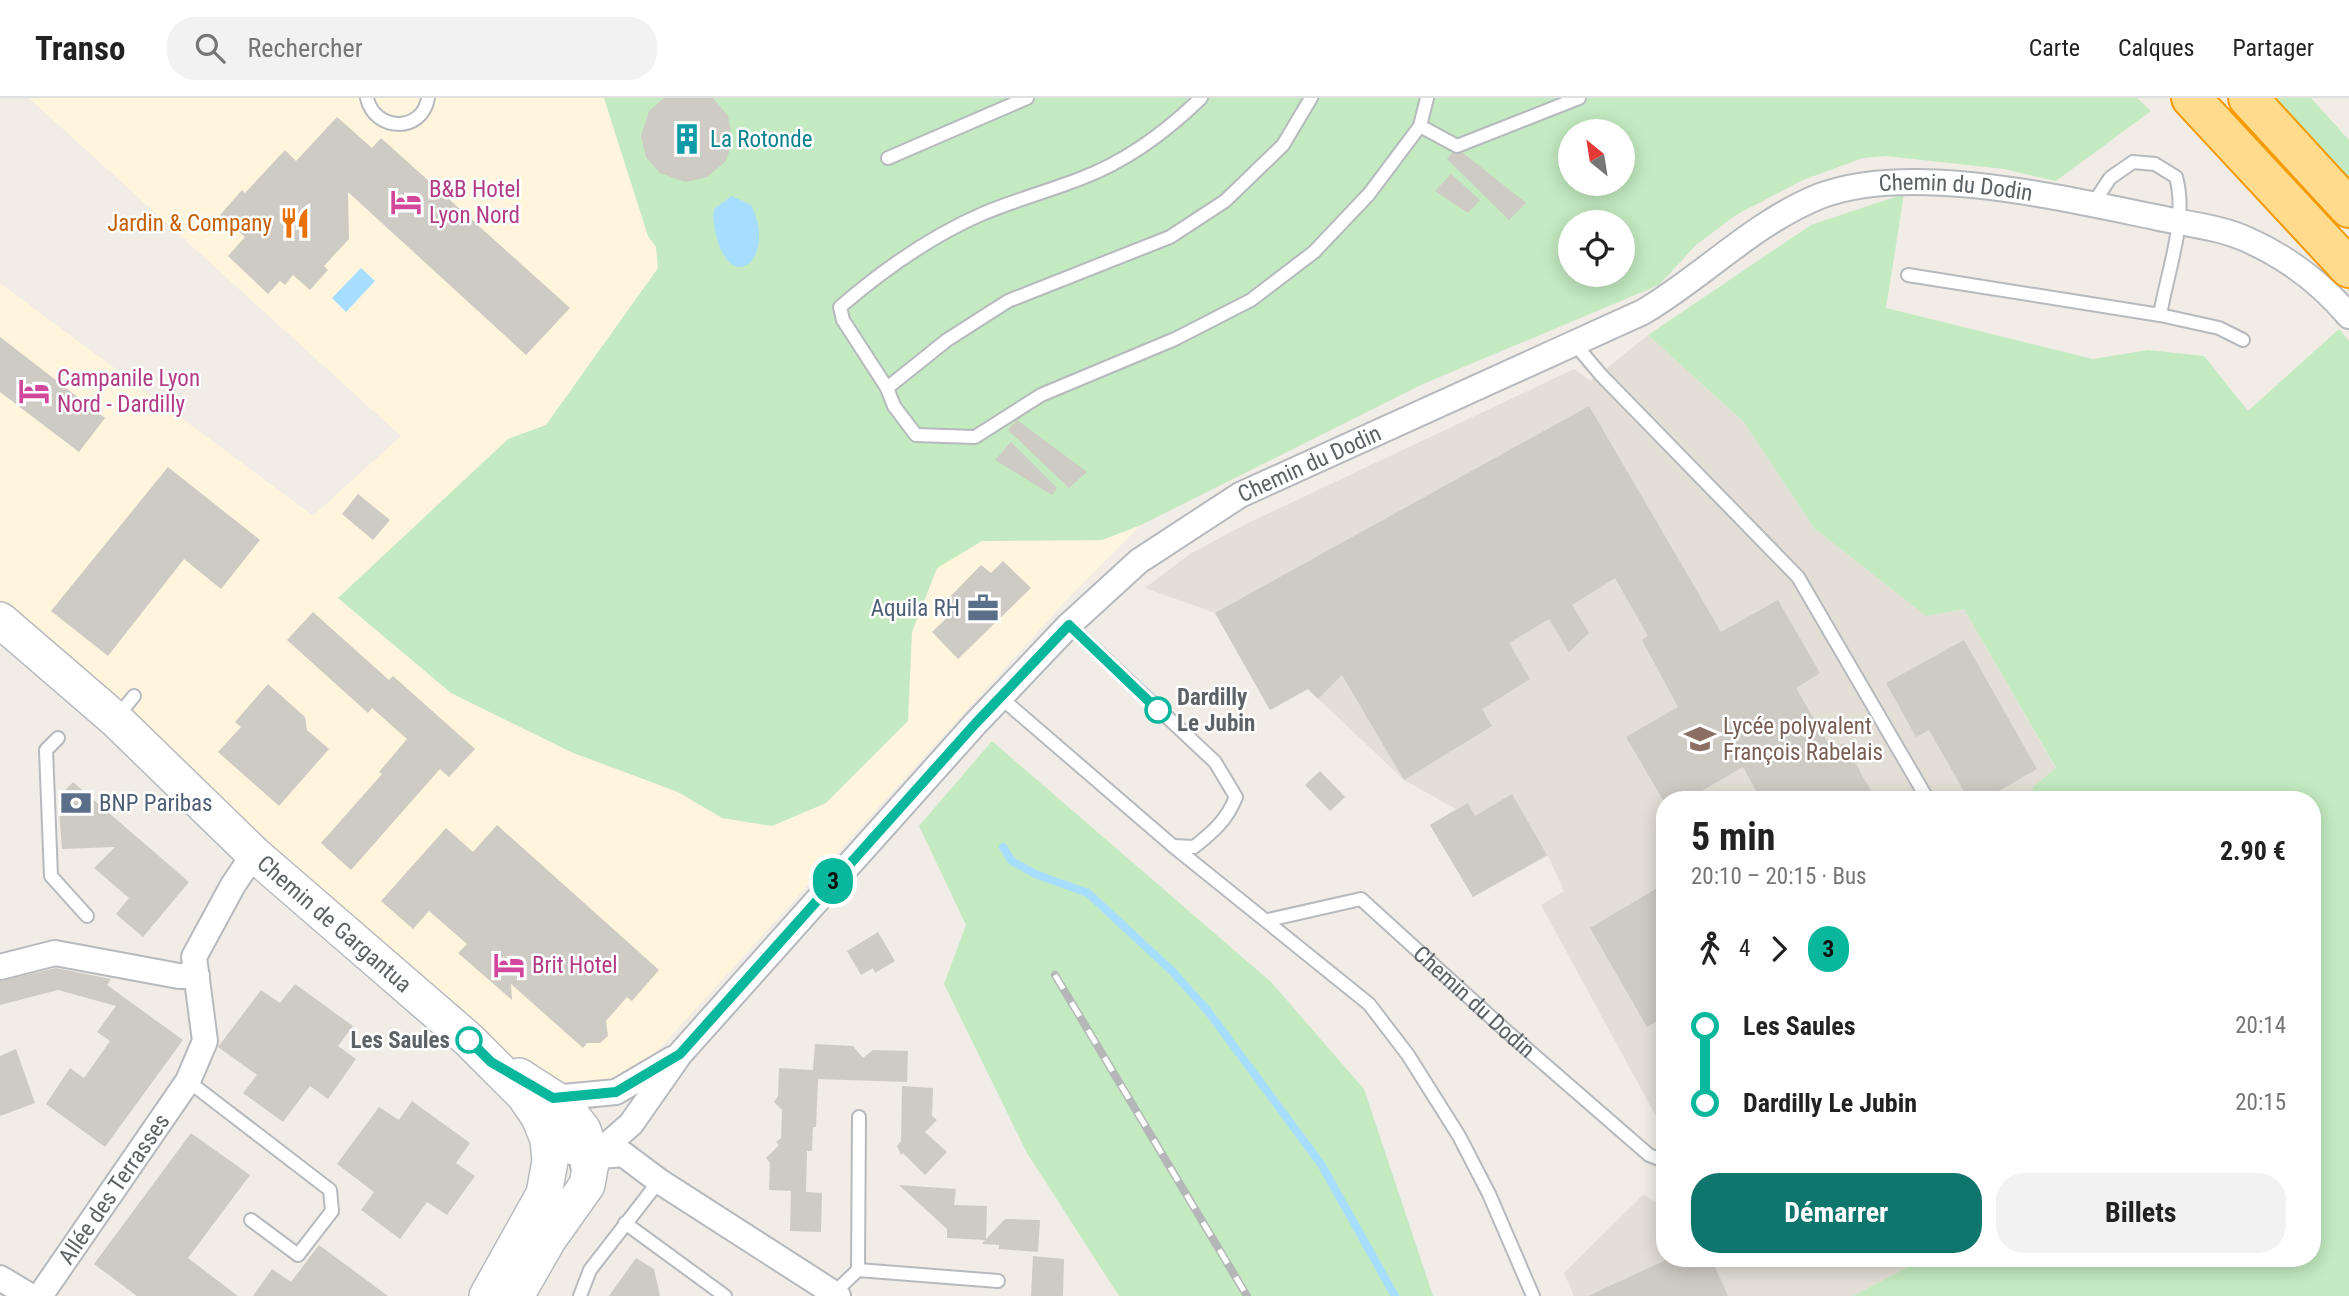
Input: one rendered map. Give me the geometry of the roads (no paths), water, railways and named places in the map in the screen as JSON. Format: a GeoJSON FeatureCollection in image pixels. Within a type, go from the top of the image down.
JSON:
{"type":"FeatureCollection","features":[{"type":"Feature","properties":{"kind":"highway"},"geometry":{"type":"LineString","coordinates":[[2190,98],[2349,268]]}},
{"type":"Feature","properties":{"kind":"highway"},"geometry":{"type":"LineString","coordinates":[[2248,98],[2349,208]]}},
{"type":"Feature","properties":{"kind":"street","name":"Chemin du Dodin"},"geometry":{"type":"LineString","coordinates":[[592,1157],[631,1124],[680,1054],[1000,696],[1069,625],[1139,561],[1240,495],[1643,312],[1683,289],[1745,237],[1820,197],[1876,182],[1942,182],[2093,204],[2178,222],[2245,238],[2282,257],[2320,287],[2349,316]]}},
{"type":"Feature","properties":{"kind":"street","name":"Chemin de Gargantua"},"geometry":{"type":"LineString","coordinates":[[0,620],[125,708],[254,854],[491,1062],[524,1095],[539,1117],[548,1139],[550,1161],[544,1194],[501,1288]]}},
{"type":"Feature","properties":{"kind":"street","name":"Allée des Terrasses"},"geometry":{"type":"LineString","coordinates":[[40,1296],[188,1081],[205,1041],[194,957],[254,854]]}},
{"type":"Feature","properties":{"kind":"street"},"geometry":{"type":"LineString","coordinates":[[0,967],[55,953],[179,976],[197,976]]}},
{"type":"Feature","properties":{"kind":"street","name":"Chemin du Dodin"},"geometry":{"type":"LineString","coordinates":[[553,1098],[616,1092],[680,1054]]}},
{"type":"Feature","properties":{"kind":"street"},"geometry":{"type":"LineString","coordinates":[[491,1062],[564,1105],[583,1130],[592,1157],[587,1185],[548,1240],[501,1288]]}},
{"type":"Feature","properties":{"kind":"street"},"geometry":{"type":"LineString","coordinates":[[548,1139],[570,1154],[592,1157],[623,1154],[659,1181],[836,1294]]}},
{"type":"Feature","properties":{"kind":"street"},"geometry":{"type":"LineString","coordinates":[[0,1278],[30,1296]]}},
{"type":"Feature","properties":{"kind":"lane"},"geometry":{"type":"LineString","coordinates":[[367,98],[374,112],[384,121],[397,125],[415,121],[426,111],[428,98]]}},
{"type":"Feature","properties":{"kind":"lane"},"geometry":{"type":"LineString","coordinates":[[888,158],[1027,98]]}},
{"type":"Feature","properties":{"kind":"lane"},"geometry":{"type":"LineString","coordinates":[[1201,98],[1168,129],[1135,152],[1084,177],[991,210],[932,239],[884,270],[839,307],[843,320],[887,388],[894,406],[916,435],[975,437],[1041,395],[1175,339],[1251,300],[1314,252],[1369,194],[1420,125],[1427,98]]}},
{"type":"Feature","properties":{"kind":"lane"},"geometry":{"type":"LineString","coordinates":[[887,388],[947,340],[1008,301],[1170,237],[1225,201],[1283,145],[1311,98]]}},
{"type":"Feature","properties":{"kind":"lane"},"geometry":{"type":"LineString","coordinates":[[1420,125],[1457,146],[1579,98]]}},
{"type":"Feature","properties":{"kind":"lane"},"geometry":{"type":"LineString","coordinates":[[2093,204],[2110,178],[2133,162],[2155,164],[2176,177],[2180,194],[2178,222],[2160,315]]}},
{"type":"Feature","properties":{"kind":"lane"},"geometry":{"type":"LineString","coordinates":[[1908,275],[2160,315],[2219,328],[2243,340]]}},
{"type":"Feature","properties":{"kind":"lane"},"geometry":{"type":"LineString","coordinates":[[1574,343],[1601,375],[1798,578],[1923,791]]}},
{"type":"Feature","properties":{"kind":"lane"},"geometry":{"type":"LineString","coordinates":[[1069,625],[1215,762],[1236,797],[1229,814],[1194,847],[1173,846]]}},
{"type":"Feature","properties":{"kind":"lane"},"geometry":{"type":"LineString","coordinates":[[1000,696],[1173,846],[1369,1004],[1408,1055],[1471,1160],[1533,1296]]}},
{"type":"Feature","properties":{"kind":"lane"},"geometry":{"type":"LineString","coordinates":[[58,738],[46,750],[51,876],[87,916]]}},
{"type":"Feature","properties":{"kind":"lane","name":"Chemin du Dodin"},"geometry":{"type":"LineString","coordinates":[[1268,920],[1361,899],[1587,1101],[1649,1155],[1656,1158]]}},
{"type":"Feature","properties":{"kind":"lane"},"geometry":{"type":"LineString","coordinates":[[188,1081],[330,1190],[332,1211],[298,1255],[251,1220]]}},
{"type":"Feature","properties":{"kind":"lane"},"geometry":{"type":"LineString","coordinates":[[836,1294],[858,1270],[859,1117]]}},
{"type":"Feature","properties":{"kind":"lane"},"geometry":{"type":"LineString","coordinates":[[580,1296],[590,1270],[659,1181]]}},
{"type":"Feature","properties":{"kind":"lane"},"geometry":{"type":"LineString","coordinates":[[625,1223],[725,1296]]}},
{"type":"Feature","properties":{"kind":"lane"},"geometry":{"type":"LineString","coordinates":[[858,1270],[998,1281]]}},
{"type":"Feature","properties":{"kind":"water"},"geometry":{"type":"Polygon","coordinates":[[[732,196],[751,205],[758,224],[756,254],[749,263],[741,267],[732,264],[723,254],[714,224],[715,208],[732,196]]]}},
{"type":"Feature","properties":{"kind":"water"},"geometry":{"type":"Polygon","coordinates":[[[361,268],[375,281],[346,312],[332,298],[361,268]]]}},
{"type":"Feature","properties":{"kind":"waterway"},"geometry":{"type":"LineString","coordinates":[[1003,847],[1012,861],[1035,874],[1088,893],[1173,972],[1207,1010],[1321,1164],[1395,1296]]}},
{"type":"Feature","properties":{"kind":"railway"},"geometry":{"type":"LineString","coordinates":[[1055,975],[1247,1296]]}},
{"type":"Feature","properties":{"kind":"place","name":"La Rotonde"},"geometry":{"type":"Point","coordinates":[687,139]}},
{"type":"Feature","properties":{"kind":"place","name":"B&B Hotel Lyon Nord"},"geometry":{"type":"Point","coordinates":[406,202]}},
{"type":"Feature","properties":{"kind":"place","name":"Jardin & Company"},"geometry":{"type":"Point","coordinates":[295,223]}},
{"type":"Feature","properties":{"kind":"place","name":"Campanile Lyon Nord - Dardilly"},"geometry":{"type":"Point","coordinates":[34,391]}},
{"type":"Feature","properties":{"kind":"place","name":"Aquila RH"},"geometry":{"type":"Point","coordinates":[983,608]}},
{"type":"Feature","properties":{"kind":"place","name":"Dardilly Le Jubin"},"geometry":{"type":"Point","coordinates":[1158,710]}},
{"type":"Feature","properties":{"kind":"place","name":"Lycée polyvalent François Rabelais"},"geometry":{"type":"Point","coordinates":[1700,739]}},
{"type":"Feature","properties":{"kind":"place","name":"BNP Paribas"},"geometry":{"type":"Point","coordinates":[76,803]}},
{"type":"Feature","properties":{"kind":"place","name":"Brit Hotel"},"geometry":{"type":"Point","coordinates":[509,965]}},
{"type":"Feature","properties":{"kind":"place","name":"Les Saules"},"geometry":{"type":"Point","coordinates":[469,1040]}}]}
